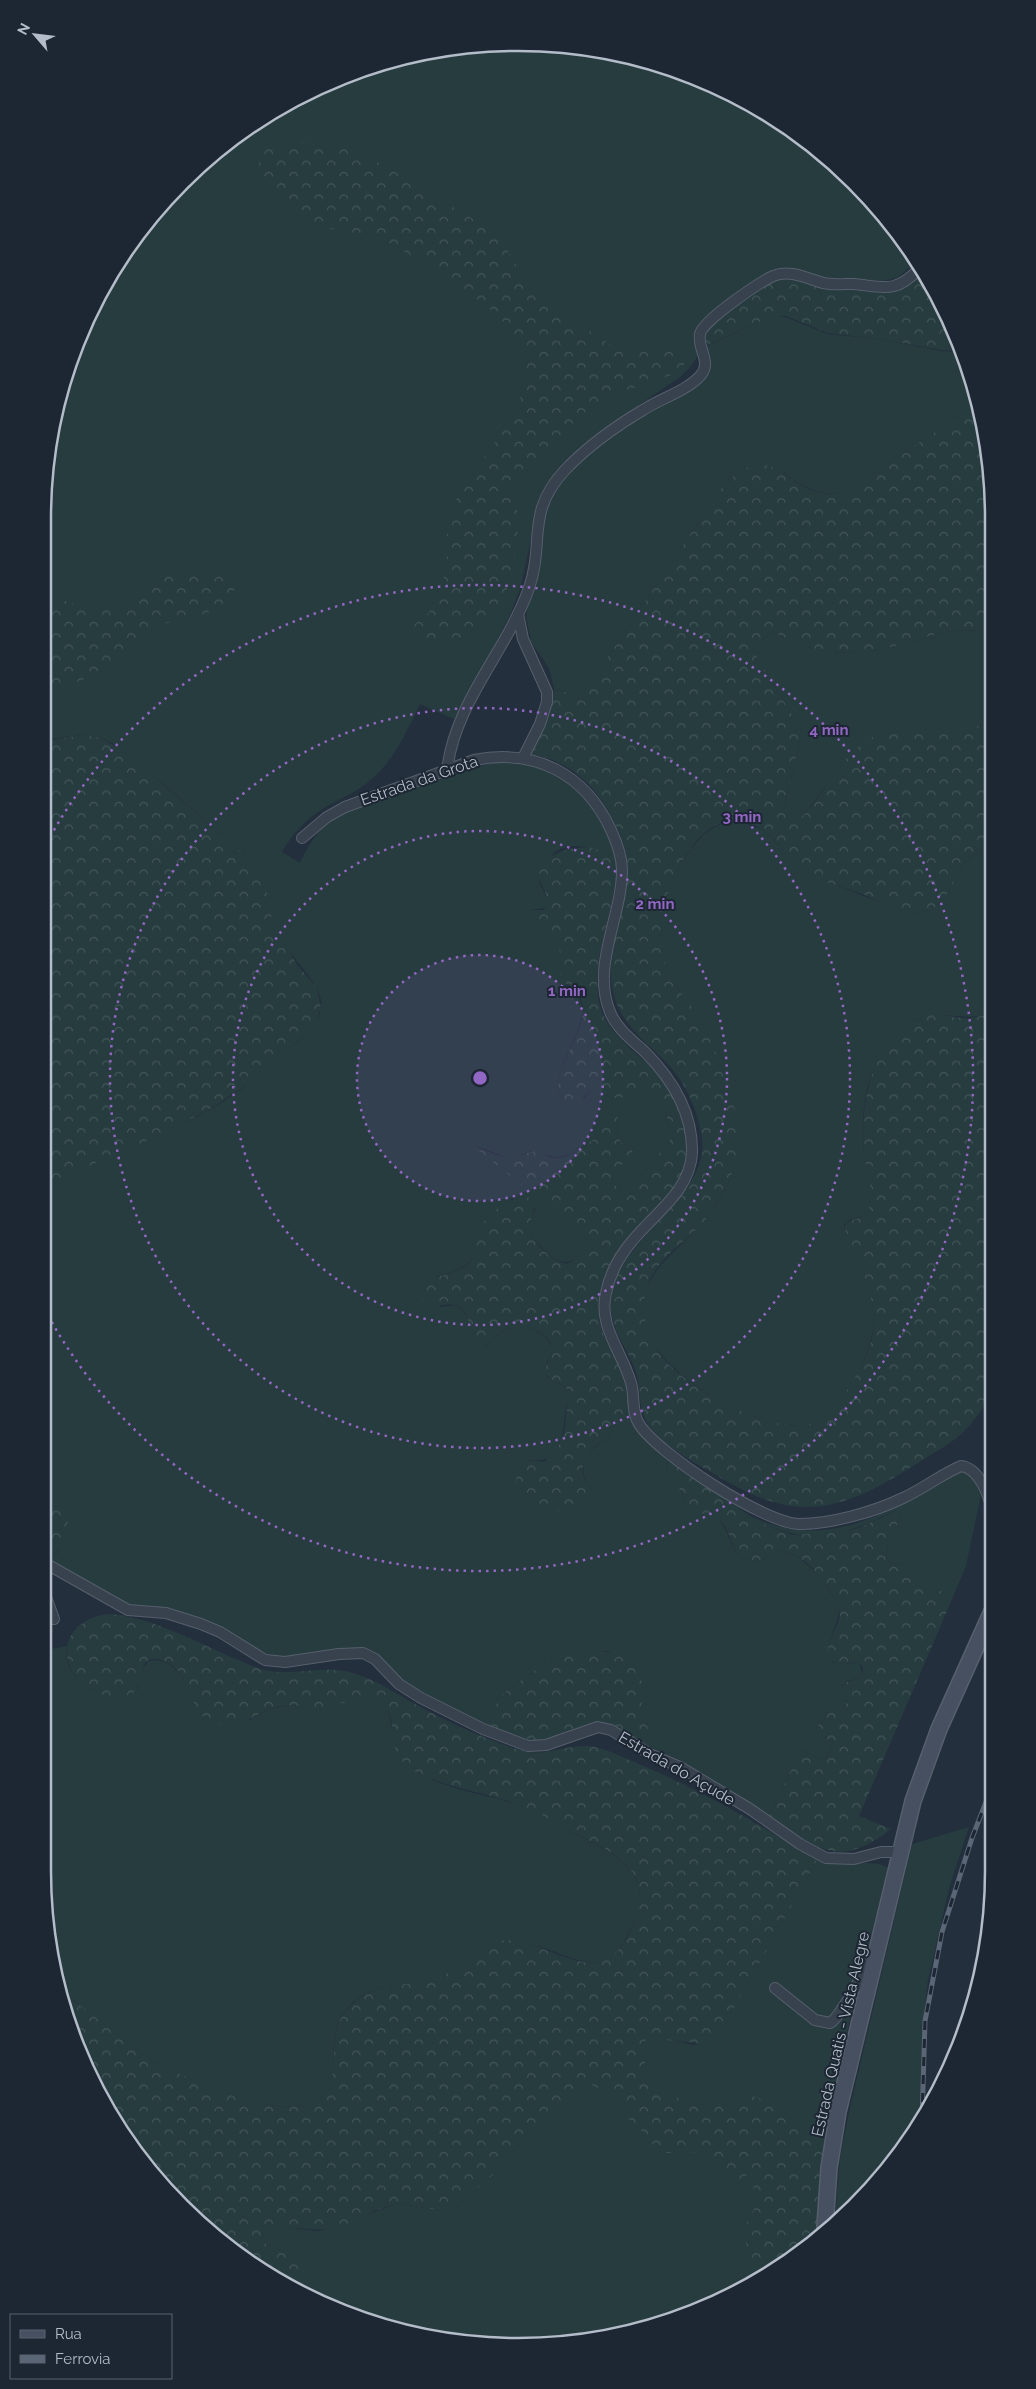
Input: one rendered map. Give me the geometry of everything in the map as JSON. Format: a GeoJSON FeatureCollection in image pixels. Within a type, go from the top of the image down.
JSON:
{"type":"FeatureCollection","features":[{"type":"Feature","properties":{"kind":"street"},"geometry":{"type":"LineString","coordinates":[[447,771],[450,753],[462,717],[518,614],[533,576],[537,527],[547,493],[566,470],[592,447],[642,410],[685,387],[700,376],[705,369],[706,361],[700,335],[708,322],[728,305],[764,280],[779,274],[794,274],[825,283],[884,289],[895,287],[914,272]]}},
{"type":"Feature","properties":{"kind":"street"},"geometry":{"type":"LineString","coordinates":[[518,614],[523,639],[547,692],[547,702],[540,724],[523,758]]}},
{"type":"Feature","properties":{"kind":"street","name":"Estrada da Grota"},"geometry":{"type":"LineString","coordinates":[[302,838],[323,820],[345,807],[474,760],[489,757],[523,758],[546,765],[577,782],[594,800],[622,858],[621,890],[606,959],[606,994],[616,1022],[660,1069],[677,1092],[686,1114],[692,1140],[690,1166],[683,1181],[666,1206],[645,1226],[623,1252],[611,1277],[605,1298],[606,1325],[631,1382],[634,1413],[640,1425],[666,1451],[700,1476],[762,1512],[790,1523],[810,1523],[875,1510],[906,1497],[961,1466],[977,1476],[985,1491]]}},
{"type":"Feature","properties":{"kind":"street","name":"Estrada do Açude"},"geometry":{"type":"LineString","coordinates":[[51,1567],[128,1610],[166,1613],[201,1624],[220,1632],[265,1660],[285,1662],[338,1654],[363,1653],[375,1659],[399,1684],[421,1698],[483,1729],[528,1746],[546,1745],[598,1727],[611,1730],[650,1754],[680,1767],[750,1809],[800,1844],[826,1858],[854,1859],[881,1852],[901,1852]]}},
{"type":"Feature","properties":{"kind":"street"},"geometry":{"type":"LineString","coordinates":[[51,1612],[54,1619]]}},
{"type":"Feature","properties":{"kind":"street","name":"Estrada Quatis - Vista Alegre"},"geometry":{"type":"LineString","coordinates":[[825,2223],[829,2168],[838,2112],[913,1801],[922,1773],[985,1628]]}},
{"type":"Feature","properties":{"kind":"street"},"geometry":{"type":"LineString","coordinates":[[775,1988],[815,2020],[830,2023],[839,2016],[861,1974],[876,1953]]}},
{"type":"Feature","properties":{"kind":"green space"},"geometry":{"type":"Polygon","coordinates":[[[487,52],[549,52],[609,60],[639,67],[668,76],[724,99],[777,130],[826,167],[848,188],[869,210],[906,259],[911,267],[897,278],[882,281],[824,277],[788,269],[717,307],[698,326],[693,337],[698,355],[692,365],[680,377],[617,420],[566,462],[536,515],[521,586],[511,613],[456,720],[420,704],[400,744],[381,770],[361,788],[315,814],[294,834],[282,852],[300,863],[309,845],[317,835],[326,825],[343,813],[371,801],[477,767],[502,762],[529,765],[563,780],[578,791],[591,805],[611,837],[617,864],[613,896],[615,869],[612,861],[601,852],[593,849],[575,846],[567,847],[554,853],[539,882],[548,900],[547,908],[530,910],[540,925],[560,947],[566,985],[578,996],[582,1008],[580,1022],[558,1082],[559,1096],[563,1100],[584,1099],[591,1090],[600,1091],[608,1096],[651,1090],[660,1100],[666,1113],[670,1140],[635,1183],[625,1190],[621,1190],[612,1182],[614,1171],[630,1158],[633,1147],[622,1143],[617,1136],[618,1119],[614,1115],[605,1113],[602,1115],[598,1121],[595,1139],[570,1154],[557,1158],[532,1151],[516,1157],[505,1157],[474,1145],[587,1239],[580,1254],[570,1262],[552,1257],[537,1243],[532,1234],[530,1222],[536,1209],[513,1198],[485,1223],[476,1240],[474,1256],[471,1260],[457,1270],[436,1277],[440,1307],[456,1305],[463,1310],[484,1347],[502,1331],[511,1328],[533,1330],[545,1336],[549,1341],[552,1350],[546,1366],[547,1377],[569,1392],[561,1443],[554,1455],[548,1459],[527,1460],[586,1482],[583,1468],[586,1458],[591,1450],[618,1431],[625,1421],[629,1407],[645,1438],[671,1462],[668,1462],[666,1469],[684,1496],[685,1505],[695,1513],[705,1512],[719,1520],[740,1558],[759,1561],[780,1550],[798,1557],[818,1574],[836,1601],[840,1611],[829,1644],[832,1662],[859,1664],[863,1674],[857,1679],[847,1681],[842,1685],[849,1698],[847,1702],[839,1709],[824,1713],[815,1733],[833,1742],[825,1761],[801,1750],[769,1815],[680,1760],[637,1741],[648,1728],[642,1717],[641,1703],[609,1651],[571,1653],[550,1659],[500,1696],[487,1725],[415,1692],[365,1649],[347,1649],[287,1658],[268,1656],[229,1634],[131,1607],[69,1575],[51,1559],[51,1556],[56,1554],[63,1544],[67,1529],[63,1518],[51,1506],[51,1182],[190,1120],[230,1097],[309,1031],[321,1009],[319,993],[314,984],[284,944],[273,925],[261,882],[249,858],[112,743],[101,738],[83,735],[51,739],[52,487],[60,427],[76,368],[99,312],[114,285],[130,259],[167,210],[210,167],[259,130],[285,114],[312,99],[368,76],[397,67],[457,55],[487,52]]]}},
{"type":"Feature","properties":{"kind":"green space"},"geometry":{"type":"Polygon","coordinates":[[[297,142],[328,143],[351,149],[378,162],[473,219],[493,235],[507,250],[527,283],[550,308],[581,325],[612,346],[633,353],[673,348],[686,353],[688,360],[677,373],[617,392],[590,407],[525,470],[513,487],[512,494],[518,516],[518,533],[516,553],[505,595],[495,614],[483,630],[468,640],[450,643],[425,643],[417,640],[413,627],[427,615],[441,588],[447,558],[447,523],[455,502],[517,407],[524,385],[525,365],[520,347],[511,330],[478,300],[390,243],[372,236],[332,229],[309,222],[287,208],[276,198],[257,171],[259,162],[266,151],[275,145],[297,142]]]}},
{"type":"Feature","properties":{"kind":"green space"},"geometry":{"type":"Polygon","coordinates":[[[915,273],[937,312],[953,351],[828,333],[786,316],[757,323],[705,346],[703,338],[709,323],[780,275],[875,290],[915,273]]]}},
{"type":"Feature","properties":{"kind":"green space"},"geometry":{"type":"Polygon","coordinates":[[[778,316],[785,317],[828,334],[879,339],[941,351],[954,352],[972,409],[954,419],[846,492],[826,493],[809,489],[769,467],[756,465],[740,471],[722,487],[587,688],[573,694],[554,689],[549,668],[531,642],[526,616],[542,524],[551,493],[576,463],[632,421],[680,393],[709,359],[705,347],[756,323],[778,316]]]}},
{"type":"Feature","properties":{"kind":"green space"},"geometry":{"type":"Polygon","coordinates":[[[972,409],[981,457],[985,518],[985,632],[949,631],[871,651],[838,652],[806,647],[772,631],[753,650],[802,731],[784,808],[786,818],[797,820],[804,815],[855,749],[878,734],[985,725],[985,852],[977,853],[968,860],[939,904],[928,911],[911,914],[860,893],[816,878],[795,863],[770,835],[763,830],[743,822],[727,822],[707,831],[691,848],[674,876],[664,909],[662,943],[664,959],[672,980],[694,1010],[720,1063],[734,1104],[738,1143],[734,1169],[715,1207],[700,1226],[666,1257],[653,1273],[645,1296],[645,1319],[653,1342],[670,1366],[706,1392],[750,1415],[772,1422],[792,1425],[809,1424],[830,1411],[847,1391],[869,1349],[874,1326],[870,1295],[863,1272],[844,1227],[849,1222],[866,1214],[870,1204],[871,1190],[864,1154],[863,1134],[867,1094],[872,1075],[880,1057],[891,1041],[905,1027],[929,1015],[938,1014],[969,1018],[985,1015],[985,1404],[975,1419],[959,1436],[878,1487],[844,1501],[827,1505],[791,1506],[769,1501],[749,1493],[684,1456],[660,1438],[645,1418],[641,1405],[638,1378],[612,1317],[612,1294],[619,1272],[632,1252],[681,1196],[694,1176],[702,1154],[701,1133],[688,1092],[666,1062],[628,1024],[614,997],[611,972],[612,946],[628,873],[625,849],[618,831],[599,797],[578,774],[560,763],[530,754],[552,700],[554,689],[573,694],[587,688],[722,487],[741,471],[756,465],[770,466],[809,489],[825,493],[846,492],[954,419],[972,409]]]}},
{"type":"Feature","properties":{"kind":"green space"},"geometry":{"type":"Polygon","coordinates":[[[173,569],[201,575],[226,573],[232,575],[235,589],[230,598],[216,609],[160,626],[143,636],[96,673],[66,686],[51,690],[51,595],[90,607],[116,608],[127,605],[136,599],[154,576],[173,569]]]}},
{"type":"Feature","properties":{"kind":"green space"},"geometry":{"type":"Polygon","coordinates":[[[772,631],[806,647],[838,652],[871,651],[949,631],[985,632],[985,725],[878,735],[842,764],[804,815],[797,820],[791,820],[784,815],[784,808],[802,731],[753,650],[772,631]]]}},
{"type":"Feature","properties":{"kind":"green space"},"geometry":{"type":"Polygon","coordinates":[[[83,735],[101,738],[125,752],[249,858],[266,887],[273,925],[298,966],[317,988],[321,1008],[315,1024],[306,1034],[258,1077],[212,1108],[162,1134],[51,1183],[51,740],[83,735]]]}},
{"type":"Feature","properties":{"kind":"green space"},"geometry":{"type":"Polygon","coordinates":[[[737,821],[765,830],[797,865],[828,882],[911,914],[927,911],[939,904],[968,860],[978,853],[985,852],[985,1015],[971,1017],[934,1015],[913,1022],[892,1042],[879,1060],[872,1075],[863,1114],[864,1154],[871,1186],[871,1203],[869,1210],[864,1216],[850,1220],[844,1225],[861,1265],[870,1295],[874,1314],[872,1335],[861,1367],[842,1398],[831,1411],[819,1420],[807,1425],[787,1425],[764,1420],[740,1411],[692,1383],[672,1366],[656,1348],[647,1331],[643,1312],[644,1296],[650,1281],[658,1268],[713,1210],[727,1185],[736,1159],[738,1131],[730,1090],[708,1038],[672,979],[662,948],[661,932],[666,898],[679,866],[698,841],[709,831],[729,822],[737,821]]]}},
{"type":"Feature","properties":{"kind":"green space"},"geometry":{"type":"Polygon","coordinates":[[[590,847],[608,856],[615,870],[613,894],[597,977],[601,1008],[613,1030],[660,1076],[672,1092],[684,1121],[688,1151],[687,1164],[676,1187],[628,1242],[600,1307],[599,1320],[603,1332],[628,1385],[630,1399],[628,1413],[619,1430],[589,1452],[583,1466],[586,1485],[584,1498],[569,1514],[531,1500],[519,1489],[515,1482],[521,1464],[527,1460],[544,1462],[556,1452],[564,1433],[569,1392],[566,1388],[550,1379],[545,1372],[552,1350],[551,1343],[541,1333],[534,1330],[510,1328],[501,1332],[487,1345],[479,1347],[472,1338],[468,1320],[463,1310],[454,1305],[426,1306],[421,1292],[428,1280],[457,1271],[467,1265],[473,1256],[473,1238],[483,1222],[500,1206],[520,1198],[528,1198],[536,1202],[530,1222],[531,1232],[538,1244],[549,1255],[567,1264],[577,1257],[586,1243],[587,1239],[471,1144],[504,1157],[516,1157],[535,1151],[551,1157],[564,1157],[595,1139],[598,1121],[602,1115],[605,1113],[614,1115],[618,1118],[617,1136],[622,1143],[633,1147],[632,1157],[614,1171],[612,1182],[621,1190],[625,1190],[635,1183],[670,1140],[666,1113],[660,1100],[651,1090],[634,1097],[613,1098],[591,1090],[579,1102],[564,1100],[559,1096],[558,1084],[561,1071],[582,1020],[583,1008],[579,994],[561,979],[560,954],[557,943],[541,927],[531,923],[527,916],[530,910],[544,910],[547,906],[546,893],[538,875],[547,861],[559,852],[573,848],[590,847]]]}},
{"type":"Feature","properties":{"kind":"green space"},"geometry":{"type":"Polygon","coordinates":[[[669,1461],[752,1517],[768,1526],[792,1535],[842,1532],[859,1528],[898,1510],[901,1517],[888,1543],[886,1559],[891,1563],[910,1565],[922,1582],[953,1597],[859,1816],[891,1829],[872,1842],[856,1849],[842,1852],[828,1850],[801,1837],[769,1815],[801,1750],[825,1761],[833,1742],[815,1733],[824,1713],[839,1709],[847,1702],[849,1698],[843,1690],[843,1683],[857,1679],[863,1674],[863,1668],[857,1663],[838,1665],[829,1659],[828,1648],[840,1615],[837,1604],[817,1573],[795,1556],[780,1550],[759,1561],[740,1558],[721,1521],[712,1515],[686,1509],[684,1496],[666,1469],[669,1461]]]}},
{"type":"Feature","properties":{"kind":"green space"},"geometry":{"type":"Polygon","coordinates":[[[962,1470],[973,1478],[981,1495],[966,1566],[953,1597],[922,1582],[910,1565],[891,1563],[886,1559],[888,1543],[901,1517],[898,1510],[859,1527],[817,1536],[791,1533],[765,1524],[752,1517],[781,1527],[807,1530],[833,1529],[858,1523],[881,1513],[962,1470]]]}},
{"type":"Feature","properties":{"kind":"green space"},"geometry":{"type":"Polygon","coordinates":[[[51,1505],[65,1517],[69,1528],[66,1540],[51,1556],[51,1505]]]}},
{"type":"Feature","properties":{"kind":"green space"},"geometry":{"type":"Polygon","coordinates":[[[110,1614],[148,1622],[261,1669],[283,1672],[330,1670],[353,1673],[380,1684],[459,1726],[495,1742],[520,1750],[540,1752],[579,1746],[599,1748],[664,1775],[709,1797],[817,1860],[722,2030],[705,2044],[646,2038],[644,2056],[646,2069],[653,2080],[673,2096],[690,2102],[713,2104],[753,2096],[766,2101],[778,2113],[800,2122],[807,2129],[810,2138],[824,2152],[816,2230],[757,2271],[758,2267],[749,2252],[743,2235],[755,2207],[753,2188],[760,2175],[749,2174],[736,2182],[724,2176],[707,2155],[702,2152],[665,2153],[658,2151],[640,2129],[623,2114],[627,2102],[585,2082],[523,2138],[493,2175],[455,2207],[444,2211],[396,2203],[374,2211],[346,2227],[334,2230],[271,2227],[262,2236],[264,2243],[291,2255],[299,2262],[300,2280],[298,2282],[259,2259],[210,2222],[167,2179],[130,2130],[99,2077],[87,2050],[69,1997],[131,2046],[185,2077],[251,2101],[291,2107],[311,2105],[323,2097],[330,2086],[338,2025],[345,2012],[366,1994],[377,1989],[438,1977],[457,1968],[484,1947],[502,1941],[521,1942],[578,1961],[596,1962],[612,1956],[626,1939],[638,1913],[640,1895],[637,1882],[631,1870],[611,1852],[534,1811],[508,1801],[429,1778],[408,1767],[400,1758],[395,1748],[390,1715],[383,1704],[376,1701],[363,1699],[322,1707],[282,1706],[234,1725],[217,1724],[207,1720],[200,1713],[181,1674],[174,1667],[164,1661],[152,1659],[145,1663],[135,1691],[128,1698],[116,1699],[96,1692],[81,1682],[72,1671],[67,1658],[67,1646],[72,1634],[81,1625],[93,1618],[110,1614]]]}},
{"type":"Feature","properties":{"kind":"green space"},"geometry":{"type":"Polygon","coordinates":[[[67,1646],[69,1667],[93,1691],[137,1689],[140,1671],[149,1661],[165,1662],[172,1666],[182,1677],[192,1699],[250,1720],[267,1710],[282,1706],[316,1705],[360,1699],[381,1702],[388,1710],[393,1730],[398,1739],[416,1765],[429,1778],[455,1788],[509,1802],[542,1814],[561,1827],[600,1847],[625,1864],[634,1875],[639,1887],[640,1902],[633,1924],[618,1951],[607,1959],[596,1962],[572,1958],[532,1945],[492,1945],[486,1946],[450,1972],[437,1978],[424,1982],[387,1987],[364,1995],[343,2014],[337,2027],[334,2042],[333,2073],[330,2087],[323,2098],[310,2105],[290,2107],[250,2101],[186,2078],[131,2046],[69,1997],[60,1962],[52,1902],[51,1649],[67,1646]]]}},
{"type":"Feature","properties":{"kind":"green space"},"geometry":{"type":"Polygon","coordinates":[[[581,1651],[617,1654],[632,1662],[638,1669],[643,1691],[642,1709],[644,1721],[648,1728],[645,1738],[639,1742],[618,1728],[608,1725],[553,1739],[532,1741],[487,1725],[500,1696],[550,1659],[560,1654],[581,1651]]]}},
{"type":"Feature","properties":{"kind":"green space"},"geometry":{"type":"Polygon","coordinates":[[[969,1827],[950,1885],[928,1980],[924,2017],[921,2106],[906,2130],[869,2179],[835,2213],[840,2158],[849,2112],[912,1844],[969,1827]]]}},
{"type":"Feature","properties":{"kind":"green space"},"geometry":{"type":"Polygon","coordinates":[[[817,1860],[836,1864],[871,1863],[888,1867],[843,2049],[826,2141],[816,2230],[777,2259],[724,2290],[668,2313],[639,2322],[579,2334],[518,2338],[457,2334],[397,2322],[368,2313],[312,2290],[293,2280],[280,2250],[264,2243],[262,2236],[271,2226],[319,2231],[362,2217],[396,2203],[443,2211],[455,2207],[493,2175],[523,2138],[599,2068],[645,2038],[661,2038],[694,2045],[722,2029],[817,1860]]]}},
{"type":"Feature","properties":{"kind":"railway"},"geometry":{"type":"LineString","coordinates":[[923,2103],[925,2021],[942,1932],[972,1838],[985,1805]]}}]}
